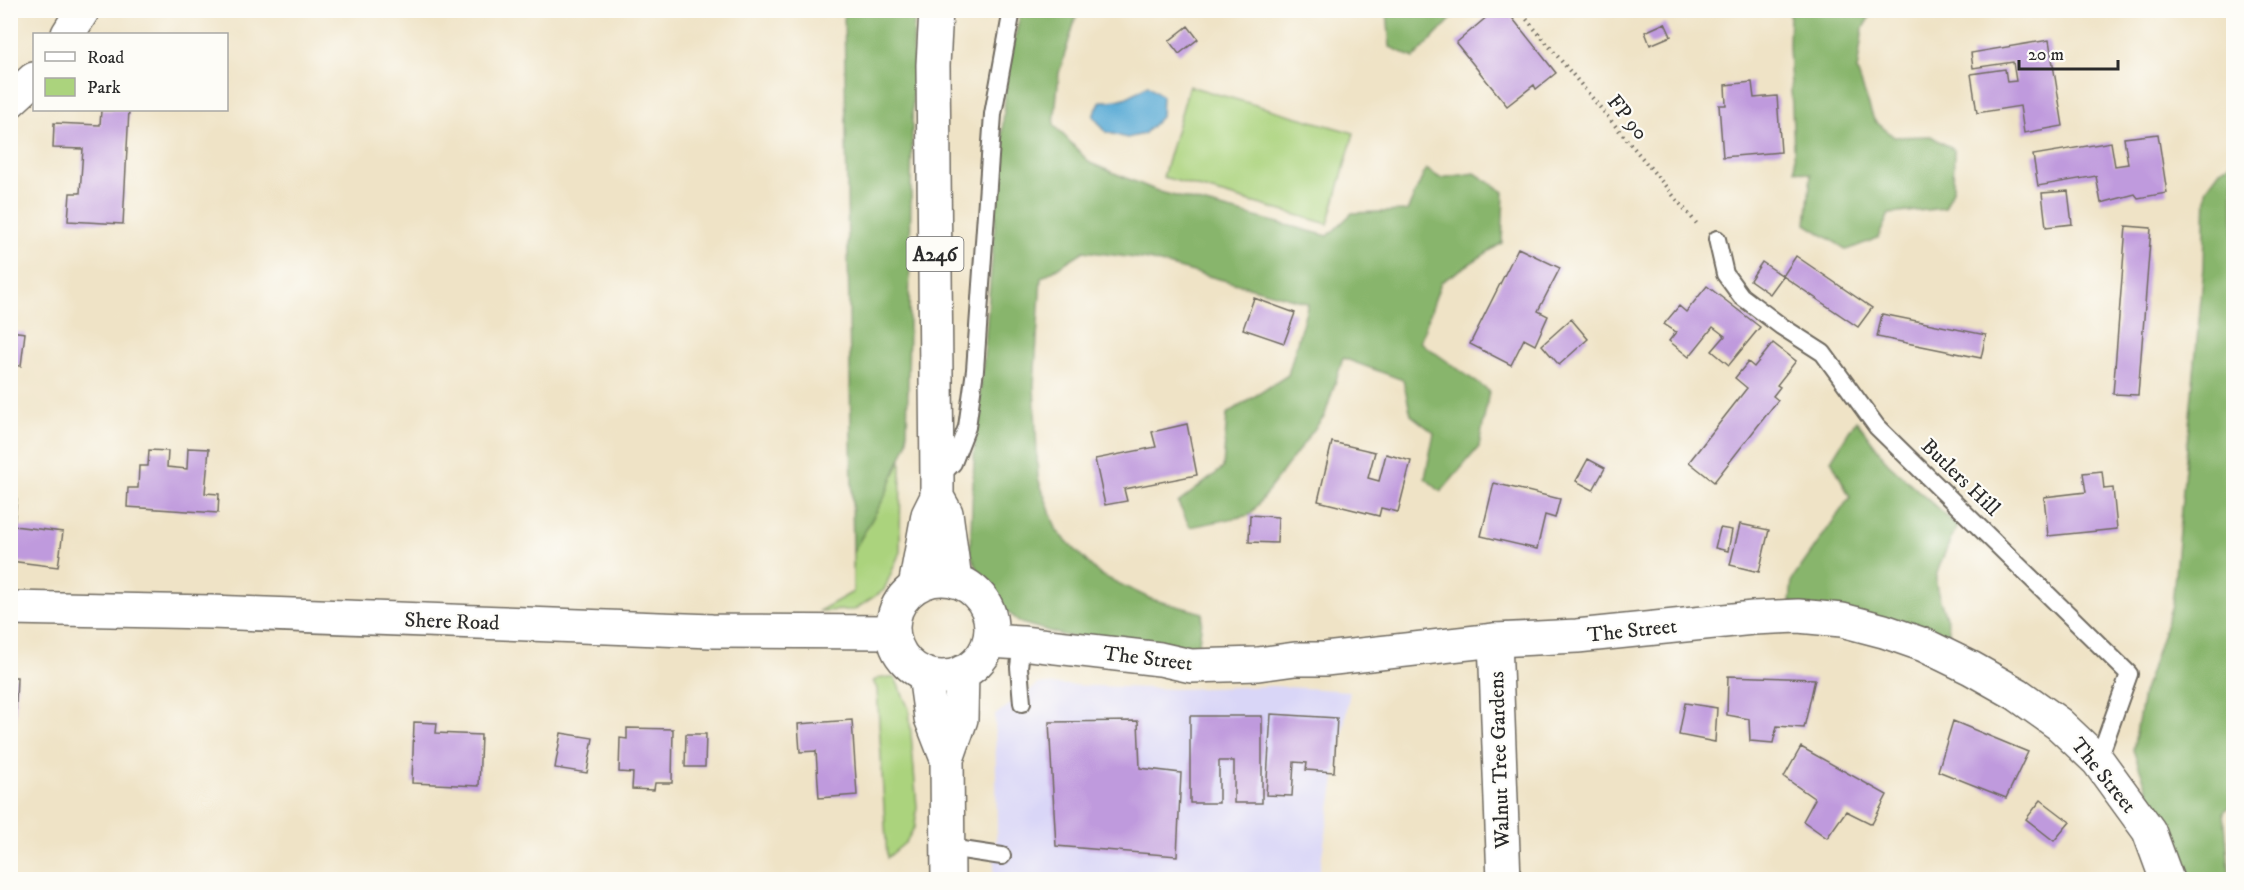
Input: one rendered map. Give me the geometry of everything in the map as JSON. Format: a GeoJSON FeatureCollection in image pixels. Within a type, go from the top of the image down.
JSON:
{"type":"FeatureCollection","features":[{"type":"Feature","properties":{"kind":"street"},"geometry":{"type":"LineString","coordinates":[[69,33],[83,10]]}},
{"type":"Feature","properties":{"kind":"street","name":"A246"},"geometry":{"type":"LineString","coordinates":[[915,587],[928,515],[937,488],[933,65],[936,10]]}},
{"type":"Feature","properties":{"kind":"street"},"geometry":{"type":"LineString","coordinates":[[10,100],[18,96],[33,80]]}},
{"type":"Feature","properties":{"kind":"street","name":"A246"},"geometry":{"type":"LineString","coordinates":[[937,488],[946,513],[955,581]]}},
{"type":"Feature","properties":{"kind":"street"},"geometry":{"type":"LineString","coordinates":[[946,579],[964,584],[978,594],[987,610],[991,627],[990,641],[978,661],[962,672],[944,677],[925,674],[908,664],[894,644],[893,632],[895,613],[903,598],[915,587],[930,580],[946,579]]}},
{"type":"Feature","properties":{"kind":"street","name":"Shere Road"},"geometry":{"type":"LineString","coordinates":[[10,608],[211,612],[712,631],[893,632]]}},
{"type":"Feature","properties":{"kind":"street","name":"The Street"},"geometry":{"type":"LineString","coordinates":[[990,641],[1160,659],[1191,666],[1324,659],[1495,640],[1577,636],[1753,618],[1798,616],[1842,620],[1924,645],[2017,694],[2060,724],[2098,761],[2149,831],[2167,879]]}},
{"type":"Feature","properties":{"kind":"street","name":"Walnut Tree Gardens"},"geometry":{"type":"LineString","coordinates":[[1495,640],[1504,879]]}},
{"type":"Feature","properties":{"kind":"street"},"geometry":{"type":"LineString","coordinates":[[948,864],[947,759],[961,719],[962,672]]}},
{"type":"Feature","properties":{"kind":"street"},"geometry":{"type":"LineString","coordinates":[[925,674],[931,718],[947,759]]}},
{"type":"Feature","properties":{"kind":"lane"},"geometry":{"type":"LineString","coordinates":[[937,488],[953,463],[967,427],[975,370],[993,114],[1012,10]]}},
{"type":"Feature","properties":{"kind":"lane","name":"Butlers Hill"},"geometry":{"type":"LineString","coordinates":[[1717,239],[1725,274],[1740,296],[1823,353],[1877,427],[2129,674],[2098,761]]}},
{"type":"Feature","properties":{"kind":"lane"},"geometry":{"type":"LineString","coordinates":[[1022,643],[1019,667],[1022,703]]}},
{"type":"Feature","properties":{"kind":"lane"},"geometry":{"type":"LineString","coordinates":[[948,864],[1002,856]]}},
{"type":"Feature","properties":{"kind":"path","name":"FP 90"},"geometry":{"type":"LineString","coordinates":[[1519,10],[1700,229],[1717,239]]}},
{"type":"Feature","properties":{"kind":"shaded area"},"geometry":{"type":"Polygon","coordinates":[[[1039,684],[1175,689],[1273,686],[1350,691],[1318,879],[993,880],[997,827],[995,715],[1039,684]]]}},
{"type":"Feature","properties":{"kind":"green space"},"geometry":{"type":"Polygon","coordinates":[[[1387,10],[1459,11],[1414,58],[1390,47],[1387,10]]]}},
{"type":"Feature","properties":{"kind":"green space"},"geometry":{"type":"Polygon","coordinates":[[[844,11],[914,11],[907,443],[884,498],[853,552],[844,11]]]}},
{"type":"Feature","properties":{"kind":"green space"},"geometry":{"type":"Polygon","coordinates":[[[1021,11],[1078,11],[1059,73],[1054,125],[1090,163],[1160,192],[1328,236],[1352,213],[1407,211],[1426,169],[1440,178],[1475,173],[1504,192],[1502,243],[1441,282],[1420,342],[1489,391],[1479,447],[1441,492],[1425,478],[1434,433],[1411,415],[1403,380],[1343,358],[1325,415],[1250,515],[1190,527],[1178,503],[1223,468],[1227,414],[1288,375],[1308,303],[1149,260],[1084,251],[1041,278],[1034,385],[1038,478],[1057,531],[1099,574],[1151,599],[1203,613],[1198,649],[1066,636],[1021,623],[990,597],[970,552],[975,437],[985,346],[1007,73],[1021,11]]]}},
{"type":"Feature","properties":{"kind":"green space"},"geometry":{"type":"Polygon","coordinates":[[[1790,11],[1873,11],[1863,28],[1857,71],[1874,120],[1894,137],[1931,136],[1954,150],[1953,190],[1945,208],[1889,214],[1878,238],[1847,250],[1806,224],[1811,174],[1795,170],[1789,46],[1790,11]]]}},
{"type":"Feature","properties":{"kind":"green space"},"geometry":{"type":"Polygon","coordinates":[[[1189,86],[1354,133],[1328,224],[1163,177],[1189,86]]]}},
{"type":"Feature","properties":{"kind":"green space"},"geometry":{"type":"Polygon","coordinates":[[[2233,162],[2234,802],[2224,812],[2230,879],[2188,879],[2158,818],[2133,750],[2143,694],[2172,605],[2204,267],[2206,189],[2220,170],[2233,162]]]}},
{"type":"Feature","properties":{"kind":"green space"},"geometry":{"type":"Polygon","coordinates":[[[1856,420],[1888,463],[1957,526],[1941,561],[1936,579],[1938,595],[1949,626],[1948,642],[1790,602],[1792,580],[1850,497],[1831,460],[1856,420]]]}},
{"type":"Feature","properties":{"kind":"green space"},"geometry":{"type":"Polygon","coordinates":[[[901,458],[900,552],[884,590],[854,610],[819,611],[853,592],[853,552],[884,498],[901,458]]]}},
{"type":"Feature","properties":{"kind":"green space"},"geometry":{"type":"Polygon","coordinates":[[[882,677],[895,678],[909,709],[917,807],[915,826],[906,842],[887,858],[877,689],[873,681],[882,677]]]}},
{"type":"Feature","properties":{"kind":"water"},"geometry":{"type":"Polygon","coordinates":[[[1148,85],[1162,96],[1161,117],[1144,134],[1127,138],[1106,132],[1093,116],[1101,101],[1126,98],[1148,85]]]}},
{"type":"Feature","properties":{"kind":"building"},"geometry":{"type":"Polygon","coordinates":[[[1495,10],[1506,10],[1556,73],[1536,89],[1534,85],[1507,106],[1456,43],[1495,10]]]}},
{"type":"Feature","properties":{"kind":"building"},"geometry":{"type":"Polygon","coordinates":[[[1665,23],[1671,36],[1650,45],[1645,32],[1665,23]]]}},
{"type":"Feature","properties":{"kind":"building"},"geometry":{"type":"Polygon","coordinates":[[[1188,26],[1198,39],[1179,54],[1169,41],[1188,26]]]}},
{"type":"Feature","properties":{"kind":"building"},"geometry":{"type":"Polygon","coordinates":[[[2049,40],[2063,126],[2024,133],[2020,106],[1977,113],[1971,74],[2005,69],[2007,82],[2016,81],[2013,62],[1973,68],[1971,53],[2049,40]]]}},
{"type":"Feature","properties":{"kind":"building"},"geometry":{"type":"Polygon","coordinates":[[[1752,82],[1754,98],[1777,96],[1781,152],[1723,157],[1719,105],[1726,105],[1725,85],[1752,82]]]}},
{"type":"Feature","properties":{"kind":"building"},"geometry":{"type":"Polygon","coordinates":[[[101,111],[129,111],[123,224],[68,221],[70,193],[80,193],[83,149],[53,148],[54,123],[100,125],[101,111]]]}},
{"type":"Feature","properties":{"kind":"building"},"geometry":{"type":"Polygon","coordinates":[[[2158,134],[2167,193],[2138,198],[2135,194],[2101,203],[2096,176],[2038,186],[2033,155],[2111,142],[2115,166],[2128,164],[2124,138],[2158,134]]]}},
{"type":"Feature","properties":{"kind":"building"},"geometry":{"type":"Polygon","coordinates":[[[2068,191],[2072,224],[2046,227],[2042,193],[2068,191]]]}},
{"type":"Feature","properties":{"kind":"building"},"geometry":{"type":"Polygon","coordinates":[[[2126,226],[2151,228],[2138,395],[2113,394],[2126,226]]]}},
{"type":"Feature","properties":{"kind":"building"},"geometry":{"type":"Polygon","coordinates":[[[1518,248],[1560,268],[1538,311],[1548,316],[1535,345],[1524,339],[1511,365],[1470,344],[1518,248]]]}},
{"type":"Feature","properties":{"kind":"building"},"geometry":{"type":"Polygon","coordinates":[[[1796,256],[1872,308],[1858,327],[1783,276],[1796,256]]]}},
{"type":"Feature","properties":{"kind":"building"},"geometry":{"type":"Polygon","coordinates":[[[1762,262],[1783,276],[1770,294],[1750,280],[1762,262]]]}},
{"type":"Feature","properties":{"kind":"building"},"geometry":{"type":"Polygon","coordinates":[[[1707,286],[1760,327],[1729,365],[1712,351],[1725,336],[1713,327],[1689,357],[1669,341],[1676,332],[1664,324],[1679,306],[1686,312],[1707,286]]]}},
{"type":"Feature","properties":{"kind":"building"},"geometry":{"type":"Polygon","coordinates":[[[1254,298],[1295,313],[1284,343],[1243,329],[1254,298]]]}},
{"type":"Feature","properties":{"kind":"building"},"geometry":{"type":"Polygon","coordinates":[[[1882,314],[1986,335],[1981,358],[1877,337],[1882,314]]]}},
{"type":"Feature","properties":{"kind":"building"},"geometry":{"type":"Polygon","coordinates":[[[1571,319],[1588,339],[1559,365],[1542,345],[1571,319]]]}},
{"type":"Feature","properties":{"kind":"building"},"geometry":{"type":"Polygon","coordinates":[[[10,331],[25,333],[21,366],[10,365],[10,331]]]}},
{"type":"Feature","properties":{"kind":"building"},"geometry":{"type":"Polygon","coordinates":[[[1773,343],[1796,361],[1777,385],[1780,387],[1773,396],[1778,400],[1714,482],[1689,462],[1747,388],[1735,378],[1748,362],[1754,367],[1773,343]]]}},
{"type":"Feature","properties":{"kind":"building"},"geometry":{"type":"Polygon","coordinates":[[[1187,424],[1197,475],[1124,489],[1127,501],[1105,505],[1095,459],[1156,447],[1152,432],[1187,424]]]}},
{"type":"Feature","properties":{"kind":"building"},"geometry":{"type":"Polygon","coordinates":[[[1332,442],[1375,452],[1368,478],[1379,481],[1386,454],[1411,461],[1398,512],[1381,508],[1379,516],[1318,501],[1332,442]]]}},
{"type":"Feature","properties":{"kind":"building"},"geometry":{"type":"Polygon","coordinates":[[[188,448],[209,449],[205,493],[219,494],[218,513],[127,507],[128,488],[138,488],[139,466],[148,466],[149,450],[168,451],[167,467],[187,469],[188,448]]]}},
{"type":"Feature","properties":{"kind":"building"},"geometry":{"type":"Polygon","coordinates":[[[1588,459],[1605,468],[1593,490],[1576,481],[1588,459]]]}},
{"type":"Feature","properties":{"kind":"building"},"geometry":{"type":"Polygon","coordinates":[[[2102,471],[2104,489],[2113,488],[2117,529],[2048,536],[2044,497],[2086,492],[2083,473],[2102,471]]]}},
{"type":"Feature","properties":{"kind":"building"},"geometry":{"type":"Polygon","coordinates":[[[1494,483],[1560,499],[1555,518],[1545,515],[1537,549],[1481,536],[1494,483]]]}},
{"type":"Feature","properties":{"kind":"building"},"geometry":{"type":"Polygon","coordinates":[[[10,499],[17,499],[14,526],[63,532],[58,567],[10,561],[10,499]]]}},
{"type":"Feature","properties":{"kind":"building"},"geometry":{"type":"Polygon","coordinates":[[[1250,515],[1278,517],[1277,543],[1249,542],[1250,515]]]}},
{"type":"Feature","properties":{"kind":"building"},"geometry":{"type":"Polygon","coordinates":[[[1740,524],[1769,530],[1759,572],[1730,565],[1740,524]]]}},
{"type":"Feature","properties":{"kind":"building"},"geometry":{"type":"Polygon","coordinates":[[[1720,528],[1732,530],[1728,551],[1715,548],[1720,528]]]}},
{"type":"Feature","properties":{"kind":"building"},"geometry":{"type":"Polygon","coordinates":[[[1728,676],[1815,679],[1804,728],[1777,726],[1773,743],[1750,741],[1749,719],[1727,715],[1728,676]]]}},
{"type":"Feature","properties":{"kind":"building"},"geometry":{"type":"Polygon","coordinates":[[[10,677],[17,677],[15,729],[10,729],[10,677]]]}},
{"type":"Feature","properties":{"kind":"building"},"geometry":{"type":"Polygon","coordinates":[[[1685,703],[1717,708],[1715,742],[1679,735],[1685,703]]]}},
{"type":"Feature","properties":{"kind":"building"},"geometry":{"type":"Polygon","coordinates":[[[1271,714],[1337,718],[1334,772],[1306,770],[1307,763],[1294,762],[1292,796],[1266,795],[1271,714]]]}},
{"type":"Feature","properties":{"kind":"building"},"geometry":{"type":"Polygon","coordinates":[[[1190,716],[1262,716],[1262,803],[1234,803],[1234,761],[1219,761],[1219,803],[1190,803],[1190,716]]]}},
{"type":"Feature","properties":{"kind":"building"},"geometry":{"type":"Polygon","coordinates":[[[852,720],[857,795],[819,798],[816,751],[800,752],[798,724],[852,720]]]}},
{"type":"Feature","properties":{"kind":"building"},"geometry":{"type":"Polygon","coordinates":[[[1138,721],[1140,768],[1181,773],[1177,856],[1056,846],[1049,722],[1138,721]]]}},
{"type":"Feature","properties":{"kind":"building"},"geometry":{"type":"Polygon","coordinates":[[[1953,721],[2028,752],[2006,798],[1938,771],[1953,721]]]}},
{"type":"Feature","properties":{"kind":"building"},"geometry":{"type":"Polygon","coordinates":[[[414,722],[437,723],[436,733],[481,735],[479,786],[412,783],[414,722]]]}},
{"type":"Feature","properties":{"kind":"building"},"geometry":{"type":"Polygon","coordinates":[[[627,728],[673,729],[672,783],[655,783],[654,790],[632,789],[633,773],[619,772],[620,738],[627,739],[627,728]]]}},
{"type":"Feature","properties":{"kind":"building"},"geometry":{"type":"Polygon","coordinates":[[[561,733],[593,738],[587,773],[555,768],[561,733]]]}},
{"type":"Feature","properties":{"kind":"building"},"geometry":{"type":"Polygon","coordinates":[[[686,734],[706,734],[705,767],[685,767],[686,734]]]}},
{"type":"Feature","properties":{"kind":"building"},"geometry":{"type":"Polygon","coordinates":[[[1801,747],[1887,795],[1872,824],[1846,811],[1827,838],[1803,821],[1815,799],[1784,777],[1801,747]]]}},
{"type":"Feature","properties":{"kind":"building"},"geometry":{"type":"Polygon","coordinates":[[[2041,800],[2070,822],[2054,841],[2026,819],[2041,800]]]}}]}
